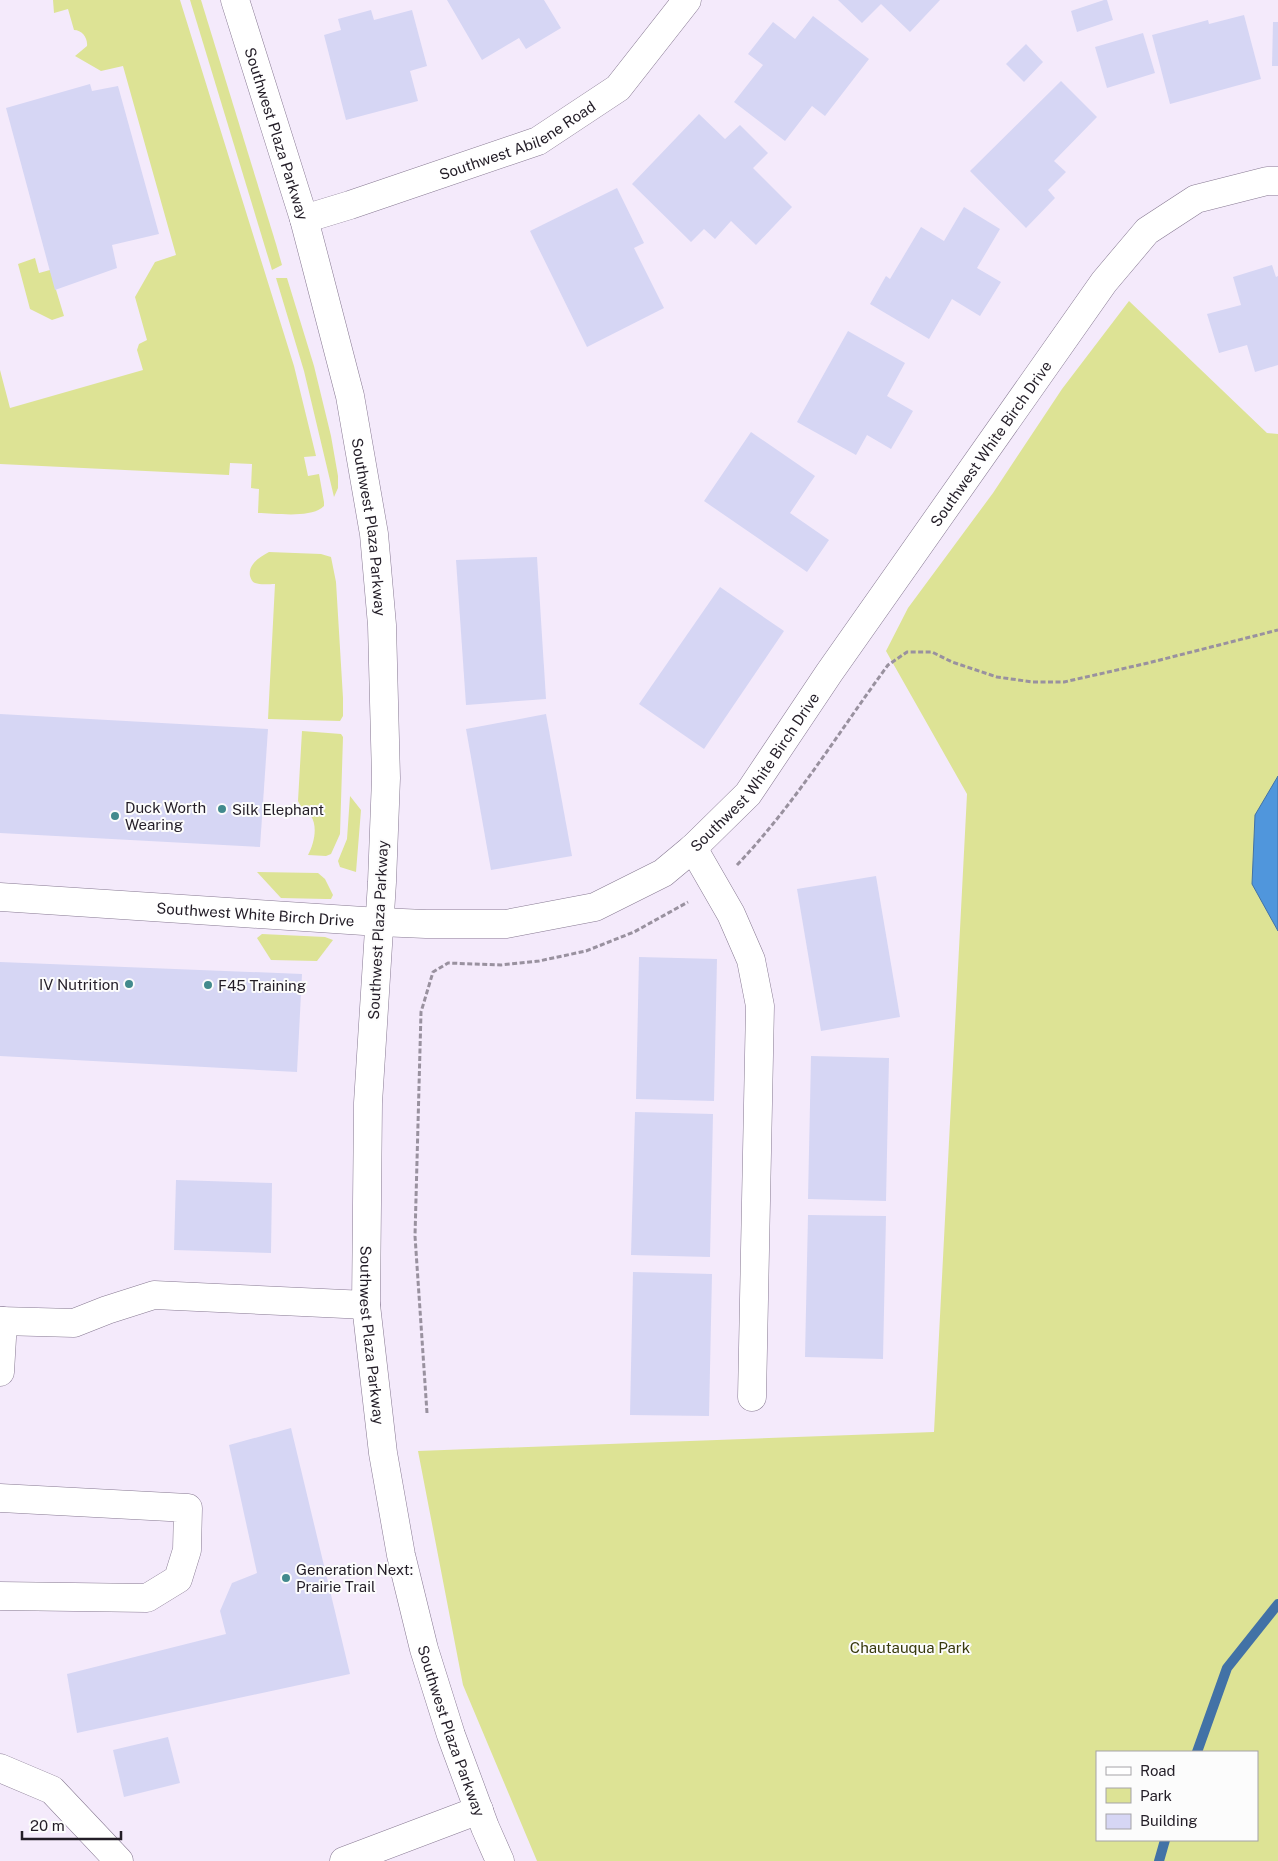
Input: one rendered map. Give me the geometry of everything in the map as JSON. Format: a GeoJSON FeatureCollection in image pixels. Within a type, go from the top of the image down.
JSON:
{"type":"FeatureCollection","features":[{"type":"Feature","properties":{"kind":"street","name":"Southwest Plaza Parkway"},"geometry":{"type":"LineString","coordinates":[[235,0],[304,219],[350,396],[374,534],[382,626],[386,778],[380,922],[368,1103],[366,1305],[383,1453],[401,1555],[424,1649],[451,1735],[500,1861]]}},
{"type":"Feature","properties":{"kind":"street","name":"Southwest Abilene Road"},"geometry":{"type":"LineString","coordinates":[[304,219],[538,141],[618,88],[687,0]]}},
{"type":"Feature","properties":{"kind":"street","name":"Southwest White Birch Drive"},"geometry":{"type":"LineString","coordinates":[[0,897],[380,922],[506,924],[595,908],[663,873],[693,848],[748,794],[829,673],[1104,282],[1148,231],[1196,199],[1267,181],[1278,181]]}},
{"type":"Feature","properties":{"kind":"street"},"geometry":{"type":"LineString","coordinates":[[693,848],[731,914],[751,960],[760,1006],[752,1397]]}},
{"type":"Feature","properties":{"kind":"street"},"geometry":{"type":"LineString","coordinates":[[0,1372],[1,1321],[74,1324],[107,1310],[154,1295],[366,1305]]}},
{"type":"Feature","properties":{"kind":"street"},"geometry":{"type":"LineString","coordinates":[[0,1498],[188,1508],[188,1550],[178,1579],[147,1598],[0,1596]]}},
{"type":"Feature","properties":{"kind":"street"},"geometry":{"type":"LineString","coordinates":[[0,1768],[52,1790],[119,1861]]}},
{"type":"Feature","properties":{"kind":"street"},"geometry":{"type":"LineString","coordinates":[[344,1861],[479,1810]]}},
{"type":"Feature","properties":{"kind":"path"},"geometry":{"type":"LineString","coordinates":[[427,1413],[415,1236],[421,1012],[434,972],[448,963],[501,965],[539,961],[586,951],[634,932],[675,910],[728,874],[765,836],[801,789],[888,665],[907,652],[932,652],[952,662],[997,677],[1033,682],[1064,682],[1278,630]]}},
{"type":"Feature","properties":{"kind":"green space"},"geometry":{"type":"Polygon","coordinates":[[[53,0],[180,0],[294,366],[316,456],[304,457],[308,476],[319,474],[324,502],[324,506],[318,510],[302,514],[258,513],[259,489],[251,488],[252,464],[230,463],[229,475],[0,464],[0,370],[10,408],[143,370],[137,350],[139,344],[147,340],[135,297],[155,262],[176,255],[123,66],[101,71],[75,56],[87,46],[87,40],[82,33],[74,30],[68,9],[54,13],[53,0]]]}},
{"type":"Feature","properties":{"kind":"green space"},"geometry":{"type":"Polygon","coordinates":[[[190,0],[201,0],[276,244],[282,265],[272,270],[190,0]]]}},
{"type":"Feature","properties":{"kind":"green space"},"geometry":{"type":"Polygon","coordinates":[[[35,258],[39,273],[50,270],[64,316],[52,320],[30,309],[18,264],[35,258]]]}},
{"type":"Feature","properties":{"kind":"green space"},"geometry":{"type":"Polygon","coordinates":[[[276,278],[287,278],[314,366],[331,436],[338,476],[338,488],[334,497],[304,371],[276,278]]]}},
{"type":"Feature","properties":{"kind":"green space","name":"Chautauqua Park"},"geometry":{"type":"Polygon","coordinates":[[[1129,301],[1267,433],[1278,434],[1278,1861],[537,1861],[463,1685],[418,1451],[934,1432],[967,794],[886,651],[908,608],[993,493],[1062,389],[1129,301]]]}},
{"type":"Feature","properties":{"kind":"green space"},"geometry":{"type":"Polygon","coordinates":[[[269,552],[321,554],[331,557],[336,582],[343,698],[343,716],[340,721],[268,719],[275,584],[254,583],[250,572],[255,561],[269,552]]]}},
{"type":"Feature","properties":{"kind":"green space"},"geometry":{"type":"Polygon","coordinates":[[[302,731],[341,734],[343,737],[340,834],[331,854],[326,856],[308,855],[315,830],[311,816],[302,808],[298,801],[302,731]]]}},
{"type":"Feature","properties":{"kind":"green space"},"geometry":{"type":"Polygon","coordinates":[[[350,796],[361,810],[356,872],[340,867],[338,861],[347,839],[350,796]]]}},
{"type":"Feature","properties":{"kind":"green space"},"geometry":{"type":"Polygon","coordinates":[[[257,872],[318,873],[325,879],[333,895],[331,899],[281,898],[257,872]]]}},
{"type":"Feature","properties":{"kind":"green space"},"geometry":{"type":"Polygon","coordinates":[[[262,934],[325,937],[333,940],[317,961],[271,960],[257,938],[262,934]]]}},
{"type":"Feature","properties":{"kind":"water"},"geometry":{"type":"Polygon","coordinates":[[[1278,776],[1278,931],[1252,884],[1255,815],[1278,776]]]}},
{"type":"Feature","properties":{"kind":"building"},"geometry":{"type":"Polygon","coordinates":[[[447,0],[544,0],[561,28],[526,49],[519,38],[482,60],[447,0]]]}},
{"type":"Feature","properties":{"kind":"building"},"geometry":{"type":"Polygon","coordinates":[[[838,0],[940,0],[910,32],[881,4],[862,23],[838,0]]]}},
{"type":"Feature","properties":{"kind":"building"},"geometry":{"type":"Polygon","coordinates":[[[1107,0],[1113,20],[1077,32],[1071,11],[1107,0]]]}},
{"type":"Feature","properties":{"kind":"building"},"geometry":{"type":"Polygon","coordinates":[[[371,10],[374,20],[412,10],[427,66],[410,71],[418,101],[346,120],[324,35],[341,30],[338,19],[371,10]]]}},
{"type":"Feature","properties":{"kind":"building"},"geometry":{"type":"Polygon","coordinates":[[[1244,15],[1261,79],[1170,104],[1152,35],[1208,20],[1209,24],[1244,15]]]}},
{"type":"Feature","properties":{"kind":"building"},"geometry":{"type":"Polygon","coordinates":[[[813,16],[869,59],[825,116],[812,106],[785,141],[734,102],[763,65],[748,54],[773,22],[795,39],[813,16]]]}},
{"type":"Feature","properties":{"kind":"building"},"geometry":{"type":"Polygon","coordinates":[[[1273,22],[1278,22],[1278,66],[1272,66],[1273,22]]]}},
{"type":"Feature","properties":{"kind":"building"},"geometry":{"type":"Polygon","coordinates":[[[1143,33],[1155,73],[1107,88],[1095,47],[1143,33]]]}},
{"type":"Feature","properties":{"kind":"building"},"geometry":{"type":"Polygon","coordinates":[[[1026,44],[1043,62],[1024,82],[1006,64],[1026,44]]]}},
{"type":"Feature","properties":{"kind":"building"},"geometry":{"type":"Polygon","coordinates":[[[1061,81],[1097,117],[1054,161],[1066,172],[1048,190],[1055,198],[1026,228],[970,171],[1061,81]]]}},
{"type":"Feature","properties":{"kind":"building"},"geometry":{"type":"Polygon","coordinates":[[[90,84],[92,91],[118,86],[159,234],[112,245],[117,268],[55,290],[6,108],[90,84]]]}},
{"type":"Feature","properties":{"kind":"building"},"geometry":{"type":"Polygon","coordinates":[[[699,114],[725,139],[740,125],[768,153],[753,168],[792,207],[756,245],[731,221],[715,239],[704,229],[691,242],[632,184],[699,114]]]}},
{"type":"Feature","properties":{"kind":"building"},"geometry":{"type":"Polygon","coordinates":[[[617,188],[644,243],[634,248],[664,308],[587,347],[530,231],[617,188]]]}},
{"type":"Feature","properties":{"kind":"building"},"geometry":{"type":"Polygon","coordinates":[[[964,207],[1000,229],[977,268],[1001,282],[980,316],[952,299],[929,339],[870,304],[886,276],[890,279],[921,227],[944,241],[964,207]]]}},
{"type":"Feature","properties":{"kind":"building"},"geometry":{"type":"Polygon","coordinates":[[[1272,265],[1276,277],[1278,276],[1278,365],[1255,372],[1247,345],[1219,353],[1207,314],[1241,305],[1233,277],[1272,265]]]}},
{"type":"Feature","properties":{"kind":"building"},"geometry":{"type":"Polygon","coordinates":[[[848,331],[905,363],[887,396],[913,411],[891,449],[867,435],[856,455],[797,422],[848,331]]]}},
{"type":"Feature","properties":{"kind":"building"},"geometry":{"type":"Polygon","coordinates":[[[751,432],[815,476],[790,513],[829,540],[807,572],[704,501],[751,432]]]}},
{"type":"Feature","properties":{"kind":"building"},"geometry":{"type":"Polygon","coordinates":[[[537,557],[546,699],[466,705],[456,560],[537,557]]]}},
{"type":"Feature","properties":{"kind":"building"},"geometry":{"type":"Polygon","coordinates":[[[720,587],[784,631],[704,749],[639,704],[720,587]]]}},
{"type":"Feature","properties":{"kind":"building"},"geometry":{"type":"Polygon","coordinates":[[[0,714],[268,729],[260,847],[0,833],[0,714]]]}},
{"type":"Feature","properties":{"kind":"building"},"geometry":{"type":"Polygon","coordinates":[[[546,714],[572,856],[491,870],[466,729],[546,714]]]}},
{"type":"Feature","properties":{"kind":"building"},"geometry":{"type":"Polygon","coordinates":[[[876,876],[900,1017],[821,1031],[797,889],[876,876]]]}},
{"type":"Feature","properties":{"kind":"building"},"geometry":{"type":"Polygon","coordinates":[[[639,957],[717,959],[714,1101],[636,1099],[639,957]]]}},
{"type":"Feature","properties":{"kind":"building"},"geometry":{"type":"Polygon","coordinates":[[[0,962],[302,974],[297,1072],[0,1056],[0,962]]]}},
{"type":"Feature","properties":{"kind":"building"},"geometry":{"type":"Polygon","coordinates":[[[811,1056],[889,1058],[886,1201],[808,1199],[811,1056]]]}},
{"type":"Feature","properties":{"kind":"building"},"geometry":{"type":"Polygon","coordinates":[[[635,1112],[713,1114],[710,1257],[631,1255],[635,1112]]]}},
{"type":"Feature","properties":{"kind":"building"},"geometry":{"type":"Polygon","coordinates":[[[176,1180],[272,1183],[271,1253],[174,1250],[176,1180]]]}},
{"type":"Feature","properties":{"kind":"building"},"geometry":{"type":"Polygon","coordinates":[[[808,1215],[886,1216],[883,1359],[805,1357],[808,1215]]]}},
{"type":"Feature","properties":{"kind":"building"},"geometry":{"type":"Polygon","coordinates":[[[633,1272],[712,1274],[709,1416],[630,1415],[633,1272]]]}},
{"type":"Feature","properties":{"kind":"building","name":"Generation Next: Prairie Trail"},"geometry":{"type":"Polygon","coordinates":[[[291,1428],[350,1674],[77,1733],[67,1674],[226,1634],[220,1611],[232,1583],[257,1573],[229,1445],[291,1428]]]}},
{"type":"Feature","properties":{"kind":"building"},"geometry":{"type":"Polygon","coordinates":[[[168,1737],[180,1783],[124,1797],[113,1750],[168,1737]]]}},
{"type":"Feature","properties":{"kind":"waterway"},"geometry":{"type":"LineString","coordinates":[[1197,1751],[1227,1668],[1278,1604]]}},
{"type":"Feature","properties":{"kind":"waterway"},"geometry":{"type":"LineString","coordinates":[[1159,1861],[1165,1841]]}},
{"type":"Feature","properties":{"kind":"place","name":"Silk Elephant"},"geometry":{"type":"Point","coordinates":[222,809]}},
{"type":"Feature","properties":{"kind":"place","name":"Duck Worth Wearing"},"geometry":{"type":"Point","coordinates":[115,816]}},
{"type":"Feature","properties":{"kind":"place","name":"IV Nutrition"},"geometry":{"type":"Point","coordinates":[129,984]}},
{"type":"Feature","properties":{"kind":"place","name":"F45 Training"},"geometry":{"type":"Point","coordinates":[208,985]}},
{"type":"Feature","properties":{"kind":"place","name":"Generation Next: Prairie Trail"},"geometry":{"type":"Point","coordinates":[286,1578]}}]}
